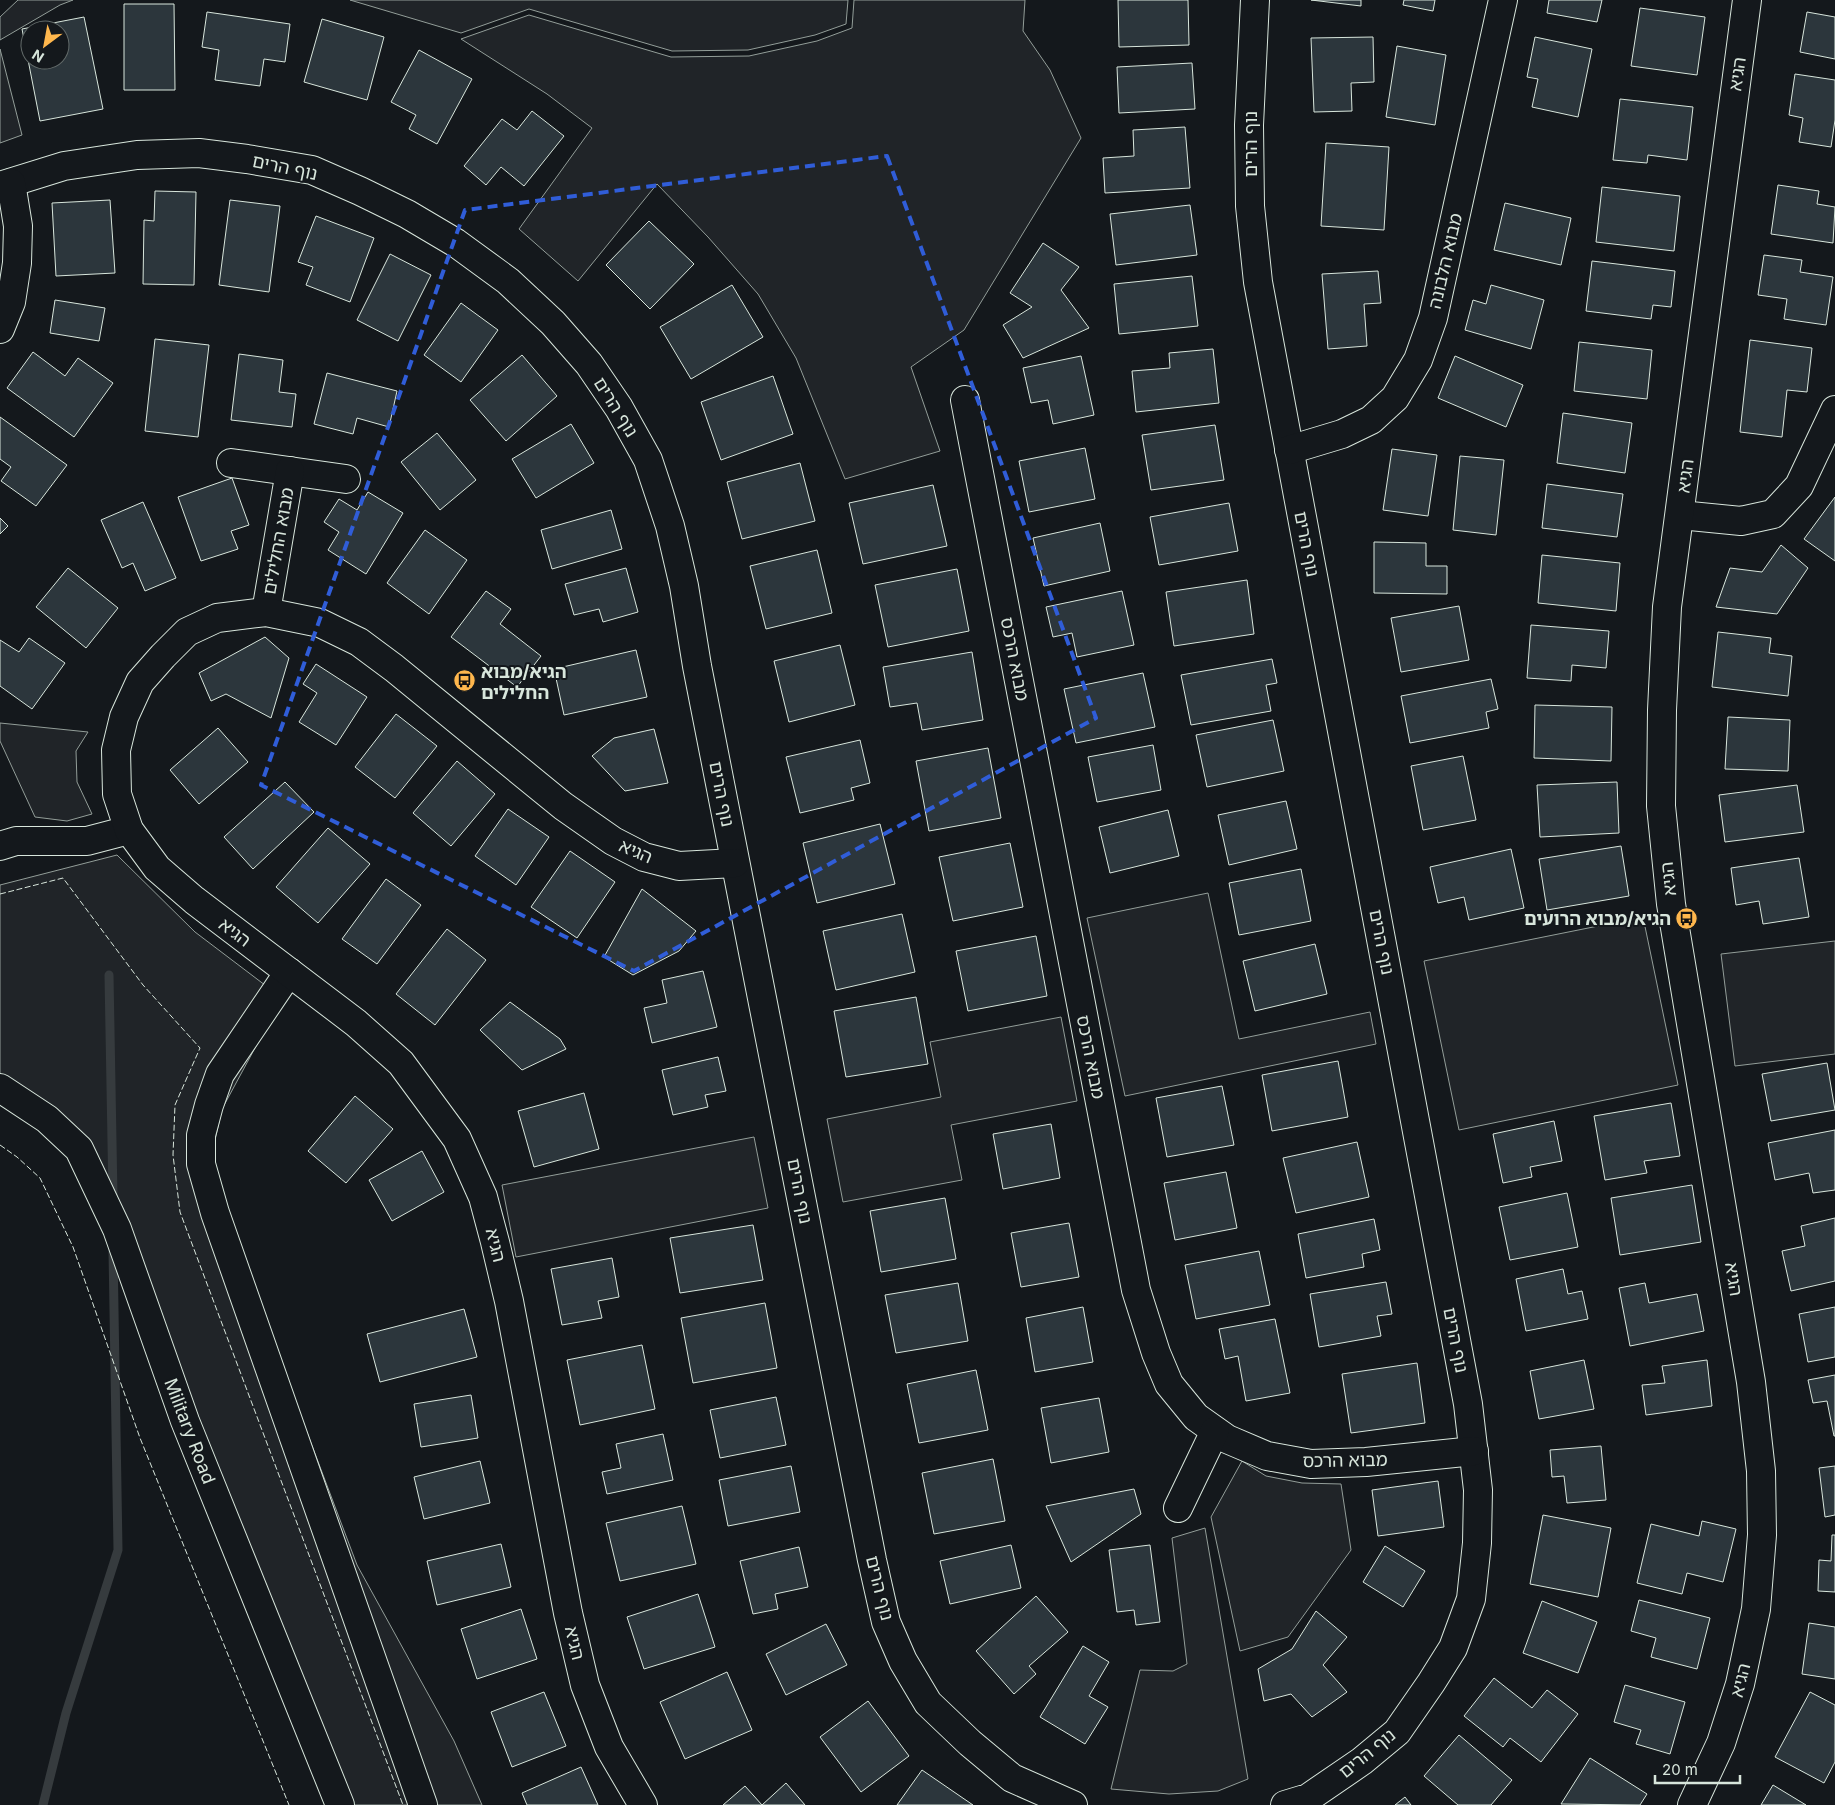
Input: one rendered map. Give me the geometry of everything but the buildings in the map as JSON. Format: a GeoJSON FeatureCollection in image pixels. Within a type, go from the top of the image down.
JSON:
{"type":"FeatureCollection","features":[{"type":"Feature","properties":{"kind":"street","name":"נוף הרים"},"geometry":{"type":"LineString","coordinates":[[1255,0],[1249,126],[1250,206],[1258,282],[1468,1404],[1478,1499],[1477,1544],[1471,1599],[1453,1648],[1397,1732],[1362,1760],[1308,1798],[1285,1805]]}},
{"type":"Feature","properties":{"kind":"street","name":"מבוא הלבונה"},"geometry":{"type":"LineString","coordinates":[[1289,450],[1342,434],[1371,420],[1395,398],[1418,360],[1433,318],[1504,0]]}},
{"type":"Feature","properties":{"kind":"street","name":"הגיא"},"geometry":{"type":"LineString","coordinates":[[1692,1805],[1721,1744],[1740,1684],[1756,1609],[1762,1535],[1761,1471],[1751,1382],[1671,904],[1661,806],[1662,710],[1667,607],[1747,0]]}},
{"type":"Feature","properties":{"kind":"street","name":"נוף הרים"},"geometry":{"type":"LineString","coordinates":[[5,185],[64,166],[137,155],[199,153],[312,170],[407,214],[456,243],[508,281],[553,323],[589,364],[619,408],[648,460],[670,526],[684,586],[699,675],[866,1532],[886,1622],[903,1661],[928,1703],[970,1743],[1012,1778],[1073,1805]]}},
{"type":"Feature","properties":{"kind":"street"},"geometry":{"type":"LineString","coordinates":[[0,329],[11,302],[17,264],[18,226],[5,185]]}},
{"type":"Feature","properties":{"kind":"street","name":"מבוא הרכס"},"geometry":{"type":"LineString","coordinates":[[965,400],[1136,1290],[1156,1353],[1169,1384],[1196,1417],[1215,1431],[1227,1439],[1267,1456],[1311,1464],[1366,1462],[1474,1451]]}},
{"type":"Feature","properties":{"kind":"street"},"geometry":{"type":"LineString","coordinates":[[1680,515],[1741,521],[1772,514],[1800,486],[1835,410]]}},
{"type":"Feature","properties":{"kind":"street"},"geometry":{"type":"LineString","coordinates":[[231,463],[346,479]]}},
{"type":"Feature","properties":{"kind":"street","name":"מבוא החלילים"},"geometry":{"type":"LineString","coordinates":[[266,612],[290,471]]}},
{"type":"Feature","properties":{"kind":"street","name":"הגיא"},"geometry":{"type":"LineString","coordinates":[[643,1805],[609,1747],[585,1684],[568,1613],[496,1242],[483,1197],[457,1139],[401,1063],[356,1023],[194,900],[157,868],[129,830],[117,794],[116,750],[124,717],[140,682],[187,632],[217,618],[266,612],[320,624],[359,642],[394,668],[563,806],[613,841],[644,857],[679,866],[736,862]]}},
{"type":"Feature","properties":{"kind":"street"},"geometry":{"type":"LineString","coordinates":[[0,846],[16,841],[87,841],[129,830]]}},
{"type":"Feature","properties":{"kind":"street"},"geometry":{"type":"LineString","coordinates":[[289,972],[220,1074],[200,1135],[201,1164],[215,1213],[423,1805]]}},
{"type":"Feature","properties":{"kind":"street","name":"Military Road"},"geometry":{"type":"LineString","coordinates":[[0,1088],[47,1119],[73,1143],[79,1149],[92,1176],[117,1229],[185,1421],[340,1805]]}},
{"type":"Feature","properties":{"kind":"street"},"geometry":{"type":"LineString","coordinates":[[1178,1508],[1215,1431]]}},
{"type":"Feature","properties":{"kind":"highlighted area"},"geometry":{"type":"Polygon","coordinates":[[[887,156],[1096,718],[634,971],[261,785],[465,210],[887,156]]]}},
{"type":"Feature","properties":{"kind":"shaded area"},"geometry":{"type":"Polygon","coordinates":[[[18,0],[73,0],[60,5],[34,20],[20,20],[20,28],[0,40],[0,17],[18,0]]]}},
{"type":"Feature","properties":{"kind":"shaded area"},"geometry":{"type":"Polygon","coordinates":[[[350,0],[848,0],[846,24],[815,35],[748,50],[672,51],[529,9],[461,33],[350,0]]]}},
{"type":"Feature","properties":{"kind":"shaded area"},"geometry":{"type":"Polygon","coordinates":[[[854,0],[1025,0],[1023,31],[1050,70],[1081,138],[964,330],[911,367],[940,451],[845,479],[796,358],[758,294],[708,237],[657,184],[578,281],[519,229],[592,128],[547,94],[461,39],[529,15],[671,57],[749,56],[817,41],[852,28],[854,0]]]}},
{"type":"Feature","properties":{"kind":"shaded area"},"geometry":{"type":"Polygon","coordinates":[[[0,49],[22,135],[0,143],[0,49]]]}},
{"type":"Feature","properties":{"kind":"shaded area"},"geometry":{"type":"Polygon","coordinates":[[[0,723],[88,732],[76,751],[77,782],[92,814],[67,821],[35,817],[0,741],[0,723]]]}},
{"type":"Feature","properties":{"kind":"shaded area"},"geometry":{"type":"Polygon","coordinates":[[[117,855],[195,932],[282,998],[222,1109],[209,1167],[225,1215],[357,1565],[454,1741],[482,1805],[348,1805],[84,1145],[0,1081],[0,885],[117,855]]]}},
{"type":"Feature","properties":{"kind":"shaded area"},"geometry":{"type":"Polygon","coordinates":[[[1208,893],[1239,1039],[1370,1012],[1376,1044],[1125,1096],[1087,918],[1208,893]]]}},
{"type":"Feature","properties":{"kind":"shaded area"},"geometry":{"type":"Polygon","coordinates":[[[1643,917],[1678,1085],[1459,1130],[1424,961],[1643,917]]]}},
{"type":"Feature","properties":{"kind":"shaded area"},"geometry":{"type":"Polygon","coordinates":[[[1835,941],[1835,1054],[1735,1066],[1721,954],[1835,941]]]}},
{"type":"Feature","properties":{"kind":"shaded area"},"geometry":{"type":"Polygon","coordinates":[[[1061,1017],[1077,1101],[951,1125],[962,1180],[843,1202],[827,1119],[941,1097],[930,1042],[1061,1017]]]}},
{"type":"Feature","properties":{"kind":"shaded area"},"geometry":{"type":"Polygon","coordinates":[[[754,1137],[768,1208],[516,1257],[502,1185],[754,1137]]]}},
{"type":"Feature","properties":{"kind":"shaded area"},"geometry":{"type":"Polygon","coordinates":[[[1242,1461],[1266,1476],[1302,1483],[1341,1484],[1351,1550],[1288,1637],[1240,1651],[1211,1517],[1242,1461]]]}},
{"type":"Feature","properties":{"kind":"shaded area"},"geometry":{"type":"Polygon","coordinates":[[[1205,1528],[1248,1779],[1218,1791],[1169,1794],[1111,1789],[1140,1670],[1173,1671],[1187,1664],[1172,1538],[1205,1528]]]}},
{"type":"Feature","properties":{"kind":"waterway"},"geometry":{"type":"LineString","coordinates":[[109,975],[113,1197]]}},
{"type":"Feature","properties":{"kind":"waterway"},"geometry":{"type":"LineString","coordinates":[[43,1805],[66,1713],[118,1550],[113,1250]]}},
{"type":"Feature","properties":{"kind":"fence"},"geometry":{"type":"LineString","coordinates":[[0,894],[63,878],[143,985],[200,1048],[175,1105],[173,1155],[180,1212],[403,1805]]}},
{"type":"Feature","properties":{"kind":"fence"},"geometry":{"type":"LineString","coordinates":[[0,1145],[17,1157],[40,1178],[73,1247],[140,1438],[289,1805]]}},
{"type":"Feature","properties":{"kind":"place","name":"הגיא/מבוא החלילים"},"geometry":{"type":"Point","coordinates":[465,681]}},
{"type":"Feature","properties":{"kind":"place","name":"הגיא/מבוא הרועים"},"geometry":{"type":"Point","coordinates":[1687,918]}}]}
